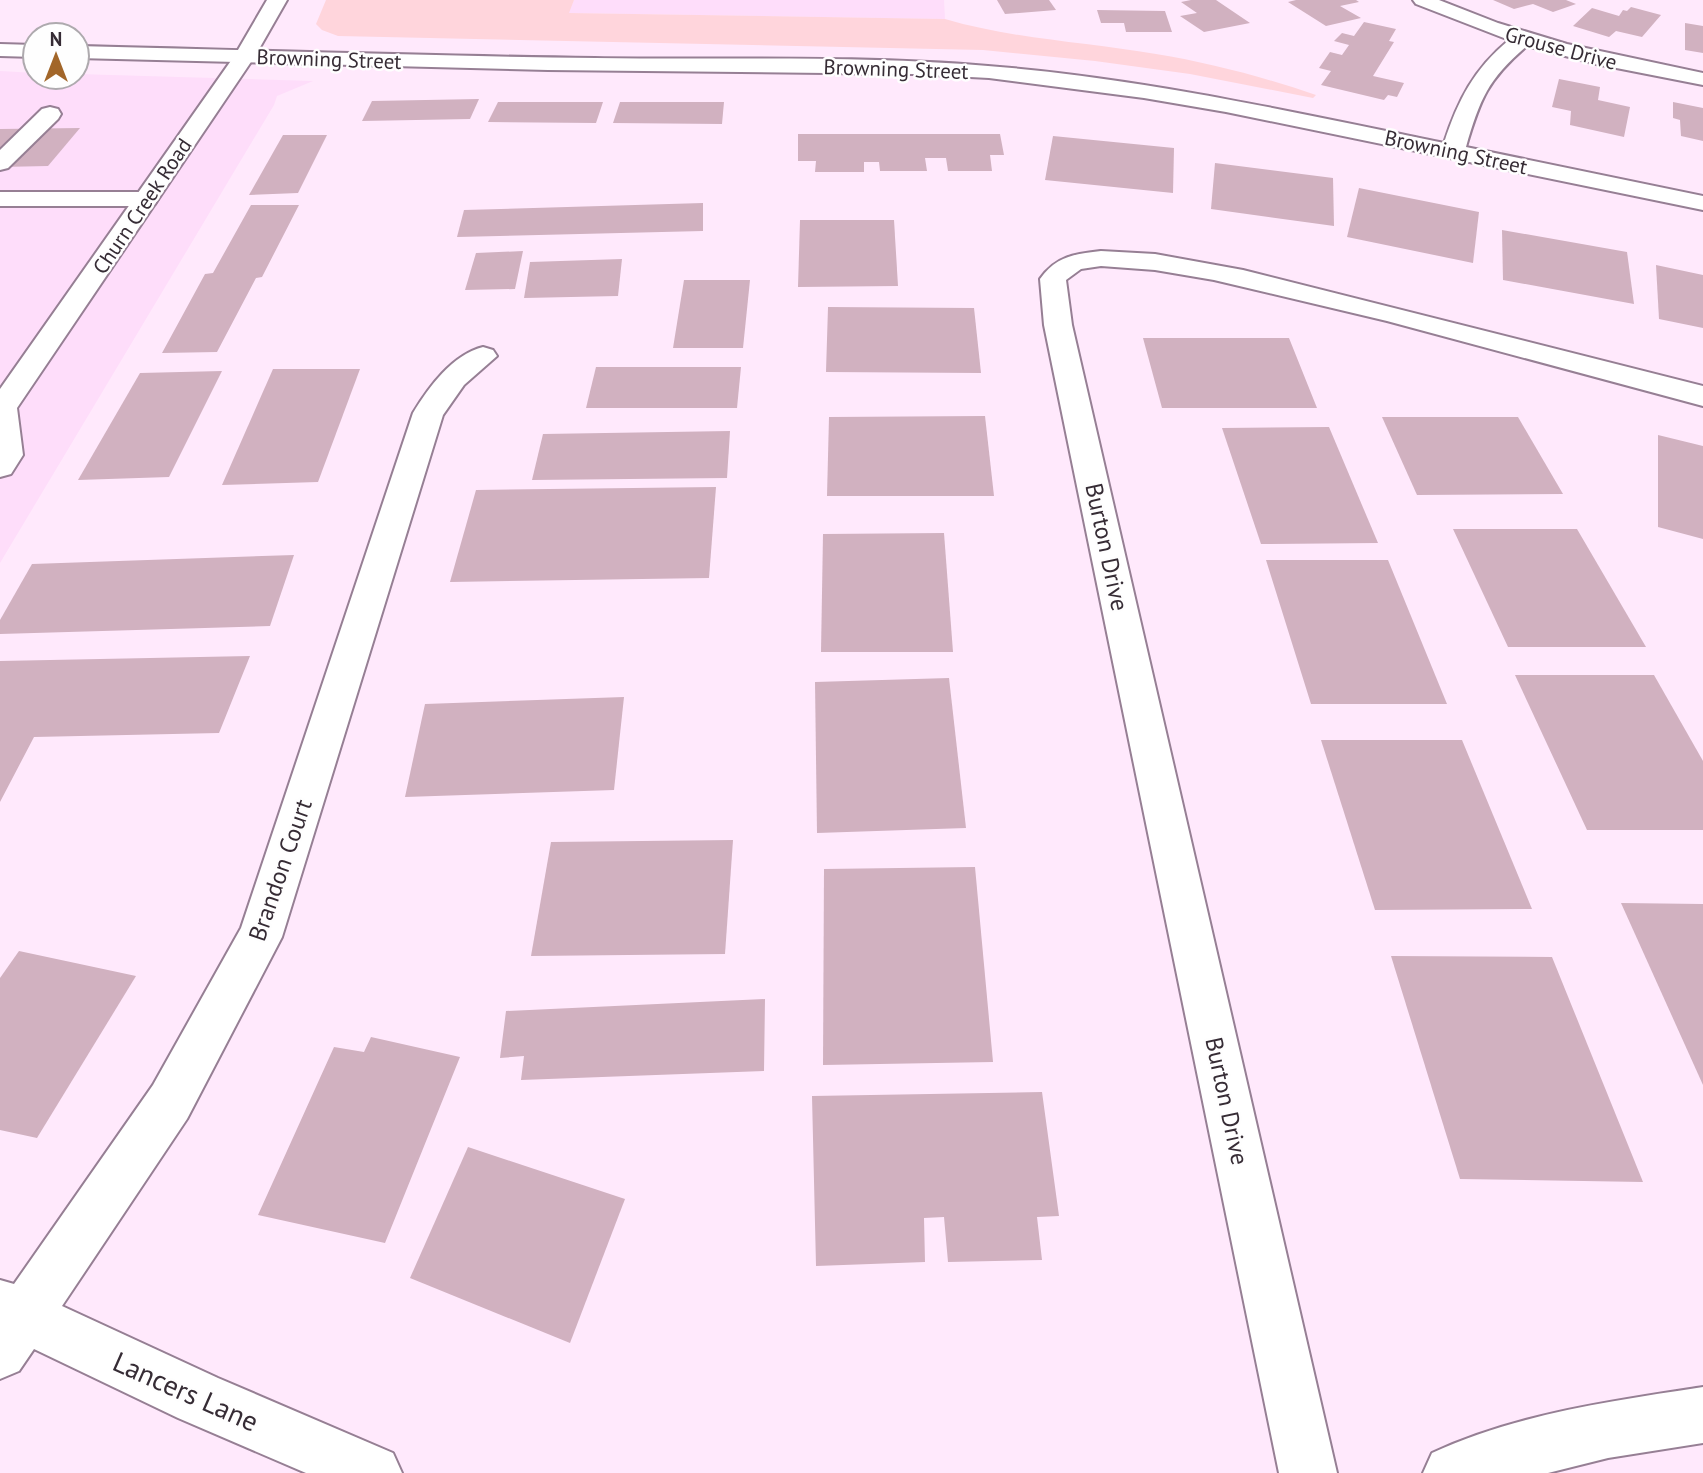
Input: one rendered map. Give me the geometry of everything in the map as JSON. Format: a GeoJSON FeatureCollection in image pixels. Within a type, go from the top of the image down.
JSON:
{"type":"FeatureCollection","features":[{"type":"Feature","properties":{"kind":"street","name":"Churn Creek Road"},"geometry":{"type":"LineString","coordinates":[[0,466],[7,455],[1,410],[245,56],[277,0]]}},
{"type":"Feature","properties":{"kind":"street","name":"Grouse Drive"},"geometry":{"type":"LineString","coordinates":[[1423,0],[1522,40],[1576,54],[1703,79]]}},
{"type":"Feature","properties":{"kind":"street"},"geometry":{"type":"LineString","coordinates":[[1453,151],[1468,100],[1479,80],[1499,58],[1522,40]]}},
{"type":"Feature","properties":{"kind":"street"},"geometry":{"type":"LineString","coordinates":[[0,50],[21,51]]}},
{"type":"Feature","properties":{"kind":"street","name":"Browning Street"},"geometry":{"type":"LineString","coordinates":[[91,52],[536,64],[913,68],[989,72],[1157,93],[1703,203]]}},
{"type":"Feature","properties":{"kind":"street"},"geometry":{"type":"LineString","coordinates":[[0,163],[50,114]]}},
{"type":"Feature","properties":{"kind":"street"},"geometry":{"type":"LineString","coordinates":[[0,199],[146,199]]}},
{"type":"Feature","properties":{"kind":"street","name":"Burton Drive"},"geometry":{"type":"LineString","coordinates":[[1308,1473],[1058,325],[1053,279],[1060,270],[1075,261],[1098,259],[1129,260],[1237,276],[1404,316],[1703,396]]}},
{"type":"Feature","properties":{"kind":"street","name":"Brandon Court"},"geometry":{"type":"LineString","coordinates":[[8,1325],[170,1102],[260,937],[428,413],[454,378],[483,356]]}},
{"type":"Feature","properties":{"kind":"street","name":"Lancers Lane"},"geometry":{"type":"LineString","coordinates":[[8,1325],[198,1398],[373,1473]]}},
{"type":"Feature","properties":{"kind":"street"},"geometry":{"type":"LineString","coordinates":[[1452,1473],[1476,1462],[1608,1430],[1703,1415]]}},
{"type":"Feature","properties":{"kind":"shaded area"},"geometry":{"type":"Polygon","coordinates":[[[326,0],[574,0],[569,13],[945,19],[1023,36],[1197,62],[1257,76],[1316,95],[1313,98],[1190,74],[1095,61],[983,50],[338,36],[322,30],[316,24],[326,0]]]}},
{"type":"Feature","properties":{"kind":"shaded area"},"geometry":{"type":"Polygon","coordinates":[[[574,0],[944,0],[945,19],[568,13],[574,0]]]}},
{"type":"Feature","properties":{"kind":"shaded area"},"geometry":{"type":"Polygon","coordinates":[[[0,71],[21,72],[21,91],[91,91],[91,74],[313,81],[277,96],[0,563],[0,71]]]}},
{"type":"Feature","properties":{"kind":"building"},"geometry":{"type":"Polygon","coordinates":[[[997,0],[1049,0],[1056,10],[1005,14],[997,0]]]}},
{"type":"Feature","properties":{"kind":"building"},"geometry":{"type":"Polygon","coordinates":[[[1216,0],[1250,23],[1204,32],[1180,16],[1197,13],[1181,2],[1216,0]]]}},
{"type":"Feature","properties":{"kind":"building"},"geometry":{"type":"Polygon","coordinates":[[[1356,0],[1359,2],[1340,6],[1361,18],[1326,26],[1288,2],[1356,0]]]}},
{"type":"Feature","properties":{"kind":"building"},"geometry":{"type":"Polygon","coordinates":[[[1493,0],[1566,0],[1576,4],[1553,12],[1533,4],[1514,9],[1493,0]]]}},
{"type":"Feature","properties":{"kind":"building"},"geometry":{"type":"Polygon","coordinates":[[[1631,7],[1661,15],[1642,37],[1616,31],[1609,37],[1573,26],[1592,8],[1619,16],[1623,10],[1627,11],[1631,7]]]}},
{"type":"Feature","properties":{"kind":"building"},"geometry":{"type":"Polygon","coordinates":[[[1097,10],[1165,11],[1172,32],[1126,32],[1124,23],[1101,23],[1097,10]]]}},
{"type":"Feature","properties":{"kind":"building"},"geometry":{"type":"Polygon","coordinates":[[[1364,22],[1396,29],[1389,41],[1394,42],[1373,76],[1404,83],[1397,97],[1388,95],[1384,100],[1321,85],[1331,71],[1319,68],[1330,52],[1342,55],[1349,45],[1334,41],[1342,33],[1354,36],[1364,22]]]}},
{"type":"Feature","properties":{"kind":"building"},"geometry":{"type":"Polygon","coordinates":[[[1685,23],[1703,26],[1703,53],[1685,50],[1685,23]]]}},
{"type":"Feature","properties":{"kind":"building"},"geometry":{"type":"Polygon","coordinates":[[[1559,79],[1600,87],[1598,100],[1630,107],[1624,137],[1570,125],[1571,111],[1552,107],[1559,79]]]}},
{"type":"Feature","properties":{"kind":"building"},"geometry":{"type":"Polygon","coordinates":[[[479,99],[470,119],[362,121],[372,101],[479,99]]]}},
{"type":"Feature","properties":{"kind":"building"},"geometry":{"type":"Polygon","coordinates":[[[498,102],[603,102],[596,123],[488,122],[498,102]]]}},
{"type":"Feature","properties":{"kind":"building"},"geometry":{"type":"Polygon","coordinates":[[[620,102],[724,102],[722,124],[613,123],[620,102]]]}},
{"type":"Feature","properties":{"kind":"building"},"geometry":{"type":"Polygon","coordinates":[[[1673,102],[1703,108],[1703,141],[1681,136],[1680,120],[1673,118],[1673,102]]]}},
{"type":"Feature","properties":{"kind":"building"},"geometry":{"type":"Polygon","coordinates":[[[80,128],[48,166],[0,167],[0,129],[80,128]]]}},
{"type":"Feature","properties":{"kind":"building"},"geometry":{"type":"Polygon","coordinates":[[[798,134],[1000,134],[1004,155],[990,155],[992,171],[948,171],[946,158],[925,158],[927,171],[880,171],[879,162],[864,162],[864,172],[815,172],[816,161],[798,161],[798,134]]]}},
{"type":"Feature","properties":{"kind":"building"},"geometry":{"type":"Polygon","coordinates":[[[283,135],[327,135],[298,193],[249,195],[283,135]]]}},
{"type":"Feature","properties":{"kind":"building"},"geometry":{"type":"Polygon","coordinates":[[[1053,136],[1174,148],[1173,193],[1045,180],[1053,136]]]}},
{"type":"Feature","properties":{"kind":"building"},"geometry":{"type":"Polygon","coordinates":[[[1215,163],[1333,178],[1334,226],[1211,209],[1215,163]]]}},
{"type":"Feature","properties":{"kind":"building"},"geometry":{"type":"Polygon","coordinates":[[[1359,188],[1479,212],[1473,263],[1347,237],[1359,188]]]}},
{"type":"Feature","properties":{"kind":"building"},"geometry":{"type":"Polygon","coordinates":[[[703,203],[703,231],[457,237],[464,210],[703,203]]]}},
{"type":"Feature","properties":{"kind":"building"},"geometry":{"type":"Polygon","coordinates":[[[251,205],[299,205],[262,277],[256,278],[217,352],[162,353],[205,274],[213,273],[251,205]]]}},
{"type":"Feature","properties":{"kind":"building"},"geometry":{"type":"Polygon","coordinates":[[[800,220],[894,220],[898,286],[798,287],[800,220]]]}},
{"type":"Feature","properties":{"kind":"building"},"geometry":{"type":"Polygon","coordinates":[[[1502,230],[1627,252],[1634,304],[1503,280],[1502,230]]]}},
{"type":"Feature","properties":{"kind":"building"},"geometry":{"type":"Polygon","coordinates":[[[523,251],[515,289],[465,290],[476,253],[523,251]]]}},
{"type":"Feature","properties":{"kind":"building"},"geometry":{"type":"Polygon","coordinates":[[[622,259],[618,296],[524,298],[530,262],[622,259]]]}},
{"type":"Feature","properties":{"kind":"building"},"geometry":{"type":"Polygon","coordinates":[[[1656,265],[1703,275],[1703,328],[1659,319],[1656,265]]]}},
{"type":"Feature","properties":{"kind":"building"},"geometry":{"type":"Polygon","coordinates":[[[684,280],[750,280],[743,348],[673,348],[684,280]]]}},
{"type":"Feature","properties":{"kind":"building"},"geometry":{"type":"Polygon","coordinates":[[[828,307],[974,308],[981,373],[826,372],[828,307]]]}},
{"type":"Feature","properties":{"kind":"building"},"geometry":{"type":"Polygon","coordinates":[[[1143,338],[1289,338],[1317,408],[1162,408],[1143,338]]]}},
{"type":"Feature","properties":{"kind":"building"},"geometry":{"type":"Polygon","coordinates":[[[596,367],[741,367],[737,408],[586,408],[596,367]]]}},
{"type":"Feature","properties":{"kind":"building"},"geometry":{"type":"Polygon","coordinates":[[[273,369],[360,369],[318,482],[222,485],[273,369]]]}},
{"type":"Feature","properties":{"kind":"building"},"geometry":{"type":"Polygon","coordinates":[[[222,371],[169,477],[78,480],[140,373],[222,371]]]}},
{"type":"Feature","properties":{"kind":"building"},"geometry":{"type":"Polygon","coordinates":[[[985,416],[994,496],[827,496],[829,417],[985,416]]]}},
{"type":"Feature","properties":{"kind":"building"},"geometry":{"type":"Polygon","coordinates":[[[1382,417],[1518,417],[1563,494],[1417,495],[1382,417]]]}},
{"type":"Feature","properties":{"kind":"building"},"geometry":{"type":"Polygon","coordinates":[[[1329,427],[1378,543],[1261,544],[1222,428],[1329,427]]]}},
{"type":"Feature","properties":{"kind":"building"},"geometry":{"type":"Polygon","coordinates":[[[730,431],[727,478],[532,480],[543,434],[730,431]]]}},
{"type":"Feature","properties":{"kind":"building"},"geometry":{"type":"Polygon","coordinates":[[[1658,435],[1703,446],[1703,539],[1658,527],[1658,435]]]}},
{"type":"Feature","properties":{"kind":"building"},"geometry":{"type":"Polygon","coordinates":[[[716,487],[709,578],[450,582],[476,490],[716,487]]]}},
{"type":"Feature","properties":{"kind":"building"},"geometry":{"type":"Polygon","coordinates":[[[1453,529],[1577,529],[1646,647],[1508,647],[1453,529]]]}},
{"type":"Feature","properties":{"kind":"building"},"geometry":{"type":"Polygon","coordinates":[[[944,533],[953,652],[821,652],[823,534],[944,533]]]}},
{"type":"Feature","properties":{"kind":"building"},"geometry":{"type":"Polygon","coordinates":[[[294,555],[270,626],[0,634],[0,620],[32,564],[294,555]]]}},
{"type":"Feature","properties":{"kind":"building"},"geometry":{"type":"Polygon","coordinates":[[[1266,560],[1388,560],[1447,704],[1311,704],[1266,560]]]}},
{"type":"Feature","properties":{"kind":"building"},"geometry":{"type":"Polygon","coordinates":[[[250,656],[219,733],[34,737],[0,802],[0,661],[250,656]]]}},
{"type":"Feature","properties":{"kind":"building"},"geometry":{"type":"Polygon","coordinates":[[[1515,675],[1654,675],[1703,761],[1703,830],[1587,830],[1515,675]]]}},
{"type":"Feature","properties":{"kind":"building"},"geometry":{"type":"Polygon","coordinates":[[[949,678],[966,828],[817,833],[815,682],[949,678]]]}},
{"type":"Feature","properties":{"kind":"building"},"geometry":{"type":"Polygon","coordinates":[[[624,697],[614,790],[405,797],[425,704],[624,697]]]}},
{"type":"Feature","properties":{"kind":"building"},"geometry":{"type":"Polygon","coordinates":[[[1321,740],[1462,740],[1532,909],[1375,910],[1321,740]]]}},
{"type":"Feature","properties":{"kind":"building"},"geometry":{"type":"Polygon","coordinates":[[[733,840],[725,954],[531,956],[551,842],[733,840]]]}},
{"type":"Feature","properties":{"kind":"building"},"geometry":{"type":"Polygon","coordinates":[[[975,867],[993,1062],[823,1065],[824,869],[975,867]]]}},
{"type":"Feature","properties":{"kind":"building"},"geometry":{"type":"Polygon","coordinates":[[[1621,903],[1703,904],[1703,1085],[1621,903]]]}},
{"type":"Feature","properties":{"kind":"building"},"geometry":{"type":"Polygon","coordinates":[[[19,951],[136,976],[37,1138],[0,1130],[0,978],[19,951]]]}},
{"type":"Feature","properties":{"kind":"building"},"geometry":{"type":"Polygon","coordinates":[[[1391,956],[1552,957],[1643,1182],[1460,1179],[1391,956]]]}},
{"type":"Feature","properties":{"kind":"building"},"geometry":{"type":"Polygon","coordinates":[[[765,999],[764,1071],[521,1080],[524,1056],[500,1058],[506,1011],[765,999]]]}},
{"type":"Feature","properties":{"kind":"building"},"geometry":{"type":"Polygon","coordinates":[[[371,1037],[460,1057],[385,1243],[258,1215],[334,1047],[364,1052],[371,1037]]]}},
{"type":"Feature","properties":{"kind":"building"},"geometry":{"type":"Polygon","coordinates":[[[1042,1092],[1059,1216],[1037,1217],[1042,1260],[948,1262],[944,1217],[924,1218],[925,1262],[816,1266],[812,1096],[1042,1092]]]}},
{"type":"Feature","properties":{"kind":"building"},"geometry":{"type":"Polygon","coordinates":[[[468,1147],[625,1199],[570,1343],[410,1278],[468,1147]]]}}]}
